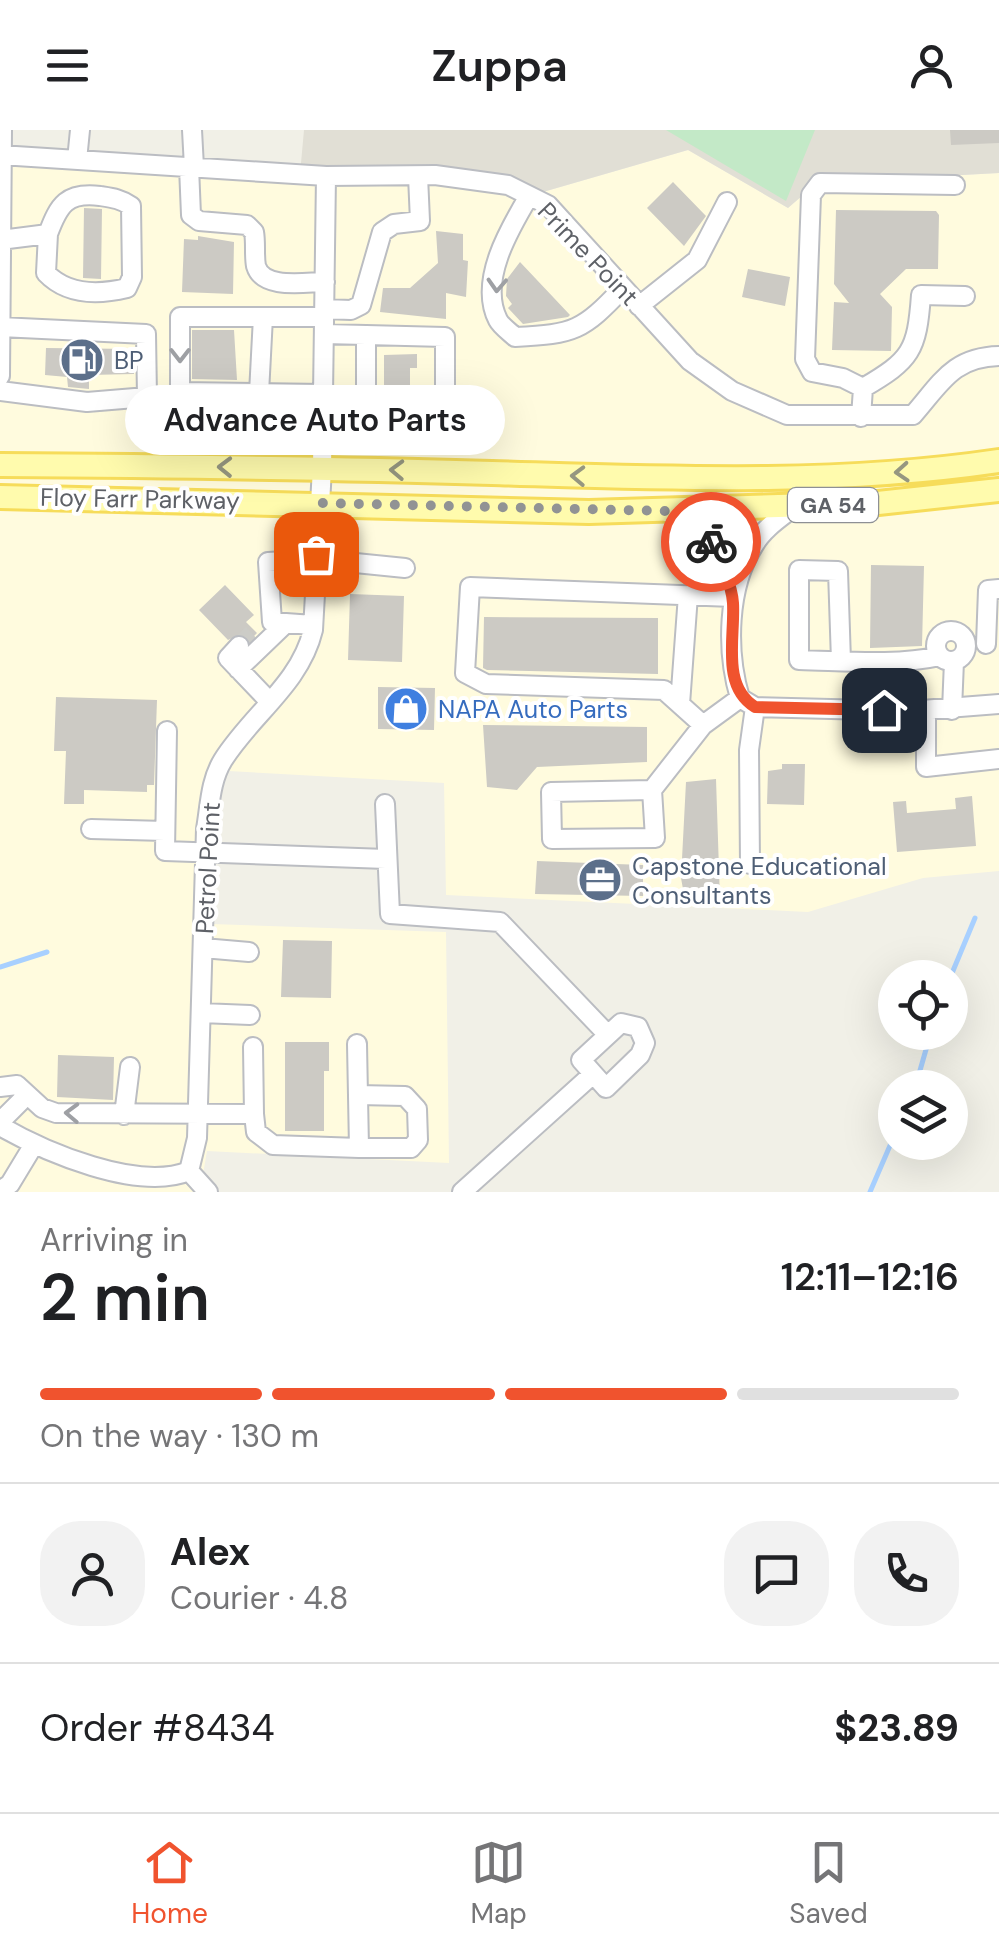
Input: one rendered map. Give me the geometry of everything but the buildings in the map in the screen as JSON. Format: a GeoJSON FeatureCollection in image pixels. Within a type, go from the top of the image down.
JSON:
{"type":"FeatureCollection","features":[{"type":"Feature","properties":{"kind":"main road","name":"Floy Farr Parkway"},"geometry":{"type":"LineString","coordinates":[[0,466],[322,468],[758,481],[999,461]]}},
{"type":"Feature","properties":{"kind":"main road","name":"Floy Farr Parkway"},"geometry":{"type":"LineString","coordinates":[[0,497],[665,511],[958,497],[999,490]]}},
{"type":"Feature","properties":{"kind":"street"},"geometry":{"type":"LineString","coordinates":[[0,376],[2,130]]}},
{"type":"Feature","properties":{"kind":"street"},"geometry":{"type":"LineString","coordinates":[[192,130],[190,215],[200,221],[247,224],[254,232],[257,270],[272,282],[324,282]]}},
{"type":"Feature","properties":{"kind":"street"},"geometry":{"type":"LineString","coordinates":[[77,160],[80,131]]}},
{"type":"Feature","properties":{"kind":"street","name":"Prime Point"},"geometry":{"type":"LineString","coordinates":[[0,155],[326,176],[418,176],[508,185],[548,205],[690,361],[732,391],[787,416],[913,415],[954,369],[973,356],[999,356]]}},
{"type":"Feature","properties":{"kind":"street"},"geometry":{"type":"LineString","coordinates":[[120,199],[130,163]]}},
{"type":"Feature","properties":{"kind":"street","name":"Petrol Point"},"geometry":{"type":"LineString","coordinates":[[188,1170],[195,1155],[206,851],[213,783],[222,761],[307,656],[313,625],[322,468],[326,176]]}},
{"type":"Feature","properties":{"kind":"street"},"geometry":{"type":"LineString","coordinates":[[324,320],[361,305],[382,232],[394,224],[420,222],[418,176]]}},
{"type":"Feature","properties":{"kind":"street"},"geometry":{"type":"LineString","coordinates":[[862,388],[843,378],[812,372],[805,359],[810,195],[820,183],[955,185]]}},
{"type":"Feature","properties":{"kind":"street"},"geometry":{"type":"LineString","coordinates":[[80,193],[120,199],[132,206],[132,277],[128,288],[81,292],[60,288],[46,274],[48,234],[59,206],[80,193]]}},
{"type":"Feature","properties":{"kind":"street"},"geometry":{"type":"LineString","coordinates":[[529,196],[502,242],[494,288],[498,320],[515,337],[566,335],[594,318],[623,288]]}},
{"type":"Feature","properties":{"kind":"street"},"geometry":{"type":"LineString","coordinates":[[640,306],[697,260],[726,202]]}},
{"type":"Feature","properties":{"kind":"street"},"geometry":{"type":"LineString","coordinates":[[0,240],[48,234]]}},
{"type":"Feature","properties":{"kind":"street"},"geometry":{"type":"LineString","coordinates":[[862,388],[900,367],[918,340],[921,295],[965,296]]}},
{"type":"Feature","properties":{"kind":"street"},"geometry":{"type":"LineString","coordinates":[[180,317],[324,320],[366,336],[444,338],[445,402],[180,392],[180,317]]}},
{"type":"Feature","properties":{"kind":"street"},"geometry":{"type":"LineString","coordinates":[[259,394],[263,317]]}},
{"type":"Feature","properties":{"kind":"street"},"geometry":{"type":"LineString","coordinates":[[0,327],[146,334],[146,398],[87,402],[0,391]]}},
{"type":"Feature","properties":{"kind":"street"},"geometry":{"type":"LineString","coordinates":[[366,336],[366,399]]}},
{"type":"Feature","properties":{"kind":"street"},"geometry":{"type":"LineString","coordinates":[[861,417],[862,388]]}},
{"type":"Feature","properties":{"kind":"street"},"geometry":{"type":"LineString","coordinates":[[0,453],[0,466]]}},
{"type":"Feature","properties":{"kind":"street"},"geometry":{"type":"LineString","coordinates":[[733,597],[753,545],[794,507]]}},
{"type":"Feature","properties":{"kind":"street"},"geometry":{"type":"LineString","coordinates":[[665,511],[698,526],[714,546],[733,597],[733,676],[748,702],[750,864]]}},
{"type":"Feature","properties":{"kind":"street"},"geometry":{"type":"LineString","coordinates":[[279,620],[268,562],[316,559],[405,568]]}},
{"type":"Feature","properties":{"kind":"street"},"geometry":{"type":"LineString","coordinates":[[841,661],[838,571],[799,570],[799,660],[841,661],[912,662],[993,643],[988,590],[999,588]]}},
{"type":"Feature","properties":{"kind":"street"},"geometry":{"type":"LineString","coordinates":[[704,725],[664,690],[486,684],[465,674],[470,588],[733,597]]}},
{"type":"Feature","properties":{"kind":"street"},"geometry":{"type":"LineString","coordinates":[[680,704],[688,595]]}},
{"type":"Feature","properties":{"kind":"street"},"geometry":{"type":"LineString","coordinates":[[238,669],[279,620]]}},
{"type":"Feature","properties":{"kind":"street"},"geometry":{"type":"LineString","coordinates":[[255,631],[279,620],[313,625]]}},
{"type":"Feature","properties":{"kind":"street"},"geometry":{"type":"LineString","coordinates":[[240,646],[228,658],[270,702]]}},
{"type":"Feature","properties":{"kind":"street"},"geometry":{"type":"LineString","coordinates":[[952,710],[953,655]]}},
{"type":"Feature","properties":{"kind":"street"},"geometry":{"type":"LineString","coordinates":[[652,790],[551,792],[552,839],[655,838],[652,790],[704,725],[748,702],[926,711],[999,704]]}},
{"type":"Feature","properties":{"kind":"street"},"geometry":{"type":"LineString","coordinates":[[926,711],[926,767],[999,759]]}},
{"type":"Feature","properties":{"kind":"street"},"geometry":{"type":"LineString","coordinates":[[167,732],[165,851],[386,859]]}},
{"type":"Feature","properties":{"kind":"street"},"geometry":{"type":"LineString","coordinates":[[385,804],[390,914],[500,922],[608,1035]]}},
{"type":"Feature","properties":{"kind":"street"},"geometry":{"type":"LineString","coordinates":[[91,830],[165,831]]}},
{"type":"Feature","properties":{"kind":"street"},"geometry":{"type":"LineString","coordinates":[[203,948],[250,952]]}},
{"type":"Feature","properties":{"kind":"street"},"geometry":{"type":"LineString","coordinates":[[201,1013],[250,1015]]}},
{"type":"Feature","properties":{"kind":"street"},"geometry":{"type":"LineString","coordinates":[[621,1023],[638,1027],[644,1034],[644,1049],[606,1088],[581,1060],[608,1035],[621,1023]]}},
{"type":"Feature","properties":{"kind":"street"},"geometry":{"type":"LineString","coordinates":[[356,1044],[359,1148]]}},
{"type":"Feature","properties":{"kind":"street"},"geometry":{"type":"LineString","coordinates":[[253,1047],[256,1132],[274,1145],[411,1148],[418,1140],[417,1109],[405,1096],[358,1095]]}},
{"type":"Feature","properties":{"kind":"street"},"geometry":{"type":"LineString","coordinates":[[124,1114],[130,1067]]}},
{"type":"Feature","properties":{"kind":"street"},"geometry":{"type":"LineString","coordinates":[[462,1192],[593,1074]]}},
{"type":"Feature","properties":{"kind":"street"},"geometry":{"type":"LineString","coordinates":[[0,1086],[11,1082],[56,1113],[197,1117],[254,1114]]}},
{"type":"Feature","properties":{"kind":"street"},"geometry":{"type":"LineString","coordinates":[[27,1095],[0,1124],[34,1146],[136,1177],[164,1179],[188,1170],[208,1192]]}},
{"type":"Feature","properties":{"kind":"street"},"geometry":{"type":"LineString","coordinates":[[9,1189],[34,1146]]}},
{"type":"Feature","properties":{"kind":"shaded area"},"geometry":{"type":"Polygon","coordinates":[[[304,130],[999,130],[999,173],[817,183],[788,208],[688,150],[543,192],[300,174],[304,130]]]}},
{"type":"Feature","properties":{"kind":"shaded area"},"geometry":{"type":"Polygon","coordinates":[[[688,150],[788,208],[817,183],[999,173],[999,871],[923,878],[808,912],[446,895],[444,783],[210,770],[211,924],[446,932],[449,1163],[207,1151],[200,1192],[0,1192],[0,155],[543,192],[688,150]]]}},
{"type":"Feature","properties":{"kind":"green space"},"geometry":{"type":"Polygon","coordinates":[[[666,130],[815,130],[786,201],[666,130]]]}},
{"type":"Feature","properties":{"kind":"waterway"},"geometry":{"type":"LineString","coordinates":[[958,960],[975,918]]}},
{"type":"Feature","properties":{"kind":"waterway"},"geometry":{"type":"LineString","coordinates":[[0,967],[47,952]]}},
{"type":"Feature","properties":{"kind":"waterway"},"geometry":{"type":"LineString","coordinates":[[920,1070],[926,1050]]}},
{"type":"Feature","properties":{"kind":"waterway"},"geometry":{"type":"LineString","coordinates":[[870,1192],[884,1160]]}},
{"type":"Feature","properties":{"kind":"tunnel"},"geometry":{"type":"LineString","coordinates":[[239,646],[255,631]]}},
{"type":"Feature","properties":{"kind":"way so far"},"geometry":{"type":"LineString","coordinates":[[316,554],[320,503],[665,511],[698,526],[711,542]]}},
{"type":"Feature","properties":{"kind":"place","name":"BP"},"geometry":{"type":"Point","coordinates":[82,360]}},
{"type":"Feature","properties":{"kind":"place","name":"Advance Auto Parts"},"geometry":{"type":"Point","coordinates":[316,554]}},
{"type":"Feature","properties":{"kind":"place","name":"NAPA Auto Parts"},"geometry":{"type":"Point","coordinates":[406,709]}},
{"type":"Feature","properties":{"kind":"place","name":"Capstone Educational Consultants"},"geometry":{"type":"Point","coordinates":[600,880]}},
{"type":"Feature","properties":{"kind":"route"},"geometry":{"type":"LineString","coordinates":[[711,542],[733,597],[733,676],[740,698],[755,707],[884,710]]}}]}
